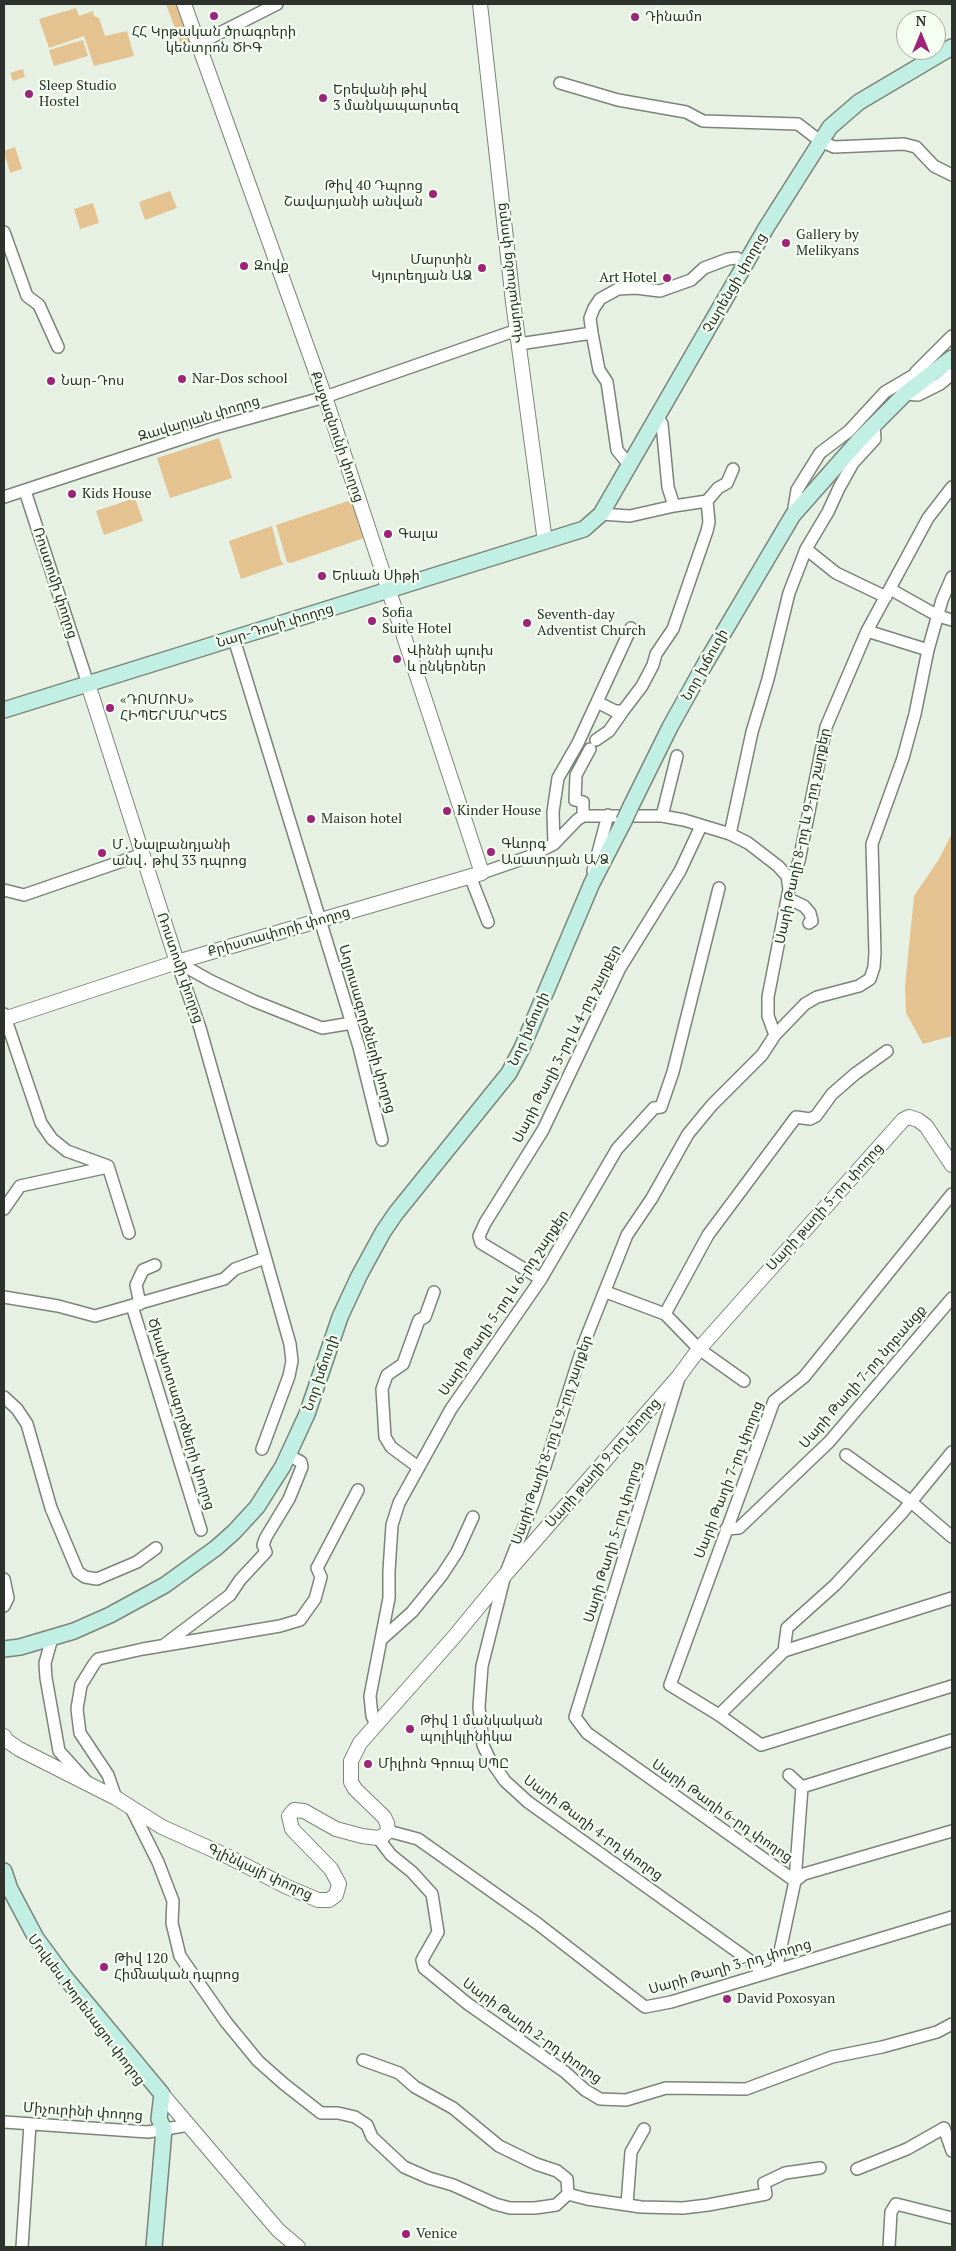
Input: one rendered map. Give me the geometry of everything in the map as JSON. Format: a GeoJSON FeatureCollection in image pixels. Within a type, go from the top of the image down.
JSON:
{"type":"FeatureCollection","features":[{"type":"Feature","properties":{"kind":"main road","name":"Չարենցի փողոց"},"geometry":{"type":"LineString","coordinates":[[545,542],[584,529],[601,514],[746,264],[830,127],[859,102],[952,47]]}},
{"type":"Feature","properties":{"kind":"main road","name":"Նոր խճուղի"},"geometry":{"type":"LineString","coordinates":[[4,1649],[20,1647],[52,1638],[110,1615],[165,1585],[216,1548],[257,1507],[288,1455],[307,1414],[340,1317],[382,1232],[510,1073],[592,883],[631,806],[701,672],[793,515],[875,428],[952,358]]}},
{"type":"Feature","properties":{"kind":"main road","name":"Նար-Դոսի փողոց"},"geometry":{"type":"LineString","coordinates":[[4,710],[545,542]]}},
{"type":"Feature","properties":{"kind":"main road","name":"Մովսես Խորենացու փողոց"},"geometry":{"type":"LineString","coordinates":[[4,1871],[10,1889],[36,1938],[64,1976],[162,2094]]}},
{"type":"Feature","properties":{"kind":"main road","name":"Մովսես Խորենացու փողոց"},"geometry":{"type":"LineString","coordinates":[[4,1890],[30,1940],[150,2093],[162,2094]]}},
{"type":"Feature","properties":{"kind":"main road"},"geometry":{"type":"LineString","coordinates":[[154,2247],[164,2129],[159,2119],[162,2094]]}},
{"type":"Feature","properties":{"kind":"street","name":"Քաջազնունի փողոց"},"geometry":{"type":"LineString","coordinates":[[184,4],[324,397],[389,590],[476,874]]}},
{"type":"Feature","properties":{"kind":"street"},"geometry":{"type":"LineString","coordinates":[[198,44],[277,4]]}},
{"type":"Feature","properties":{"kind":"street","name":"Վարդանանց փողոց"},"geometry":{"type":"LineString","coordinates":[[480,4],[517,330],[545,542]]}},
{"type":"Feature","properties":{"kind":"street"},"geometry":{"type":"LineString","coordinates":[[560,83],[618,100],[686,112],[703,121],[798,124],[820,141],[834,146],[904,144],[916,147],[934,166],[952,175]]}},
{"type":"Feature","properties":{"kind":"street"},"geometry":{"type":"LineString","coordinates":[[4,232],[28,296],[39,305],[58,347]]}},
{"type":"Feature","properties":{"kind":"street"},"geometry":{"type":"LineString","coordinates":[[629,465],[617,450],[607,382],[599,370],[590,318],[594,308],[600,299],[609,293],[626,288],[660,291],[690,280],[704,268],[728,259],[737,258],[746,264]]}},
{"type":"Feature","properties":{"kind":"street","name":"Զավարյան փողոց"},"geometry":{"type":"LineString","coordinates":[[4,497],[214,428],[324,397],[517,330]]}},
{"type":"Feature","properties":{"kind":"street"},"geometry":{"type":"LineString","coordinates":[[519,344],[592,333]]}},
{"type":"Feature","properties":{"kind":"street"},"geometry":{"type":"LineString","coordinates":[[793,515],[797,490],[820,454],[849,431],[885,392],[914,375],[952,336]]}},
{"type":"Feature","properties":{"kind":"street"},"geometry":{"type":"LineString","coordinates":[[914,375],[912,395],[940,384],[952,374]]}},
{"type":"Feature","properties":{"kind":"street"},"geometry":{"type":"LineString","coordinates":[[658,417],[662,424],[668,487],[674,506]]}},
{"type":"Feature","properties":{"kind":"street"},"geometry":{"type":"LineString","coordinates":[[730,834],[752,732],[768,680],[788,593],[806,549],[853,463],[875,439],[875,428]]}},
{"type":"Feature","properties":{"kind":"street"},"geometry":{"type":"LineString","coordinates":[[601,514],[630,516],[707,501],[726,482],[733,469]]}},
{"type":"Feature","properties":{"kind":"street","name":"Սարի Թաղի 8-րդ և 9-րդ շարքեր"},"geometry":{"type":"LineString","coordinates":[[775,1035],[768,1016],[767,1006],[789,894],[799,861],[826,727],[867,631],[928,518],[952,487]]}},
{"type":"Feature","properties":{"kind":"street","name":"Ռոստոմի փողոց"},"geometry":{"type":"LineString","coordinates":[[25,491],[200,1028],[290,1344],[292,1361],[289,1376],[262,1449]]}},
{"type":"Feature","properties":{"kind":"street"},"geometry":{"type":"LineString","coordinates":[[707,501],[709,522],[707,531],[673,629],[656,654],[654,665],[642,686],[609,732],[593,744],[576,776],[574,800],[583,802],[583,816],[662,816],[730,834],[761,851],[787,876],[789,894],[810,913],[812,921],[809,923]]}},
{"type":"Feature","properties":{"kind":"street"},"geometry":{"type":"LineString","coordinates":[[806,549],[836,573],[888,593],[938,616],[952,620]]}},
{"type":"Feature","properties":{"kind":"street","name":"Սարի Թաղի 8-րդ և 9-րդ շարքեր"},"geometry":{"type":"LineString","coordinates":[[383,1835],[387,1824],[384,1817],[355,1789],[350,1776],[351,1761],[360,1742],[454,1637],[504,1575],[534,1501],[584,1342],[606,1292],[627,1235],[652,1198],[688,1134],[712,1105],[762,1055],[775,1035],[811,1000],[859,986],[870,979],[874,967],[875,953],[872,844],[903,758],[916,714],[928,650],[942,600],[952,577]]}},
{"type":"Feature","properties":{"kind":"street"},"geometry":{"type":"LineString","coordinates":[[554,844],[553,812],[558,778],[578,742],[631,628]]}},
{"type":"Feature","properties":{"kind":"street"},"geometry":{"type":"LineString","coordinates":[[867,631],[928,650]]}},
{"type":"Feature","properties":{"kind":"street","name":"Աղյուսագործների փողոց"},"geometry":{"type":"LineString","coordinates":[[234,639],[352,1023],[367,1074],[382,1140]]}},
{"type":"Feature","properties":{"kind":"street"},"geometry":{"type":"LineString","coordinates":[[597,702],[615,711],[623,711]]}},
{"type":"Feature","properties":{"kind":"street"},"geometry":{"type":"LineString","coordinates":[[662,816],[677,756]]}},
{"type":"Feature","properties":{"kind":"street"},"geometry":{"type":"LineString","coordinates":[[592,883],[593,867],[608,815]]}},
{"type":"Feature","properties":{"kind":"street","name":"Քրիստափորի փողոց"},"geometry":{"type":"LineString","coordinates":[[4,1017],[177,962],[320,921],[528,857],[554,844],[583,816]]}},
{"type":"Feature","properties":{"kind":"street","name":"Սարի Թաղի 3-րդ և 4-րդ շարքեր"},"geometry":{"type":"LineString","coordinates":[[541,1279],[481,1243],[480,1236],[485,1223],[543,1130],[620,968],[680,871],[701,826]]}},
{"type":"Feature","properties":{"kind":"street"},"geometry":{"type":"LineString","coordinates":[[4,890],[24,895],[143,854]]}},
{"type":"Feature","properties":{"kind":"street"},"geometry":{"type":"LineString","coordinates":[[476,874],[488,922]]}},
{"type":"Feature","properties":{"kind":"street","name":"Սարի Թաղի 5-րդ և 6-րդ շարքեր"},"geometry":{"type":"LineString","coordinates":[[376,1724],[372,1716],[370,1696],[389,1598],[392,1526],[399,1502],[474,1374],[486,1360],[541,1279],[617,1149],[654,1108],[662,1107],[718,888]]}},
{"type":"Feature","properties":{"kind":"street"},"geometry":{"type":"LineString","coordinates":[[177,962],[211,982],[322,1028],[352,1023]]}},
{"type":"Feature","properties":{"kind":"street"},"geometry":{"type":"LineString","coordinates":[[4,1017],[40,1123],[52,1139],[67,1150],[108,1166]]}},
{"type":"Feature","properties":{"kind":"street"},"geometry":{"type":"LineString","coordinates":[[666,1314],[708,1235],[796,1118],[810,1119],[816,1116],[832,1094],[855,1074],[887,1051]]}},
{"type":"Feature","properties":{"kind":"street","name":"Սարի թաղի 5-րդ փողոց"},"geometry":{"type":"LineString","coordinates":[[699,1349],[903,1120],[909,1117],[918,1120],[926,1126],[952,1165]]}},
{"type":"Feature","properties":{"kind":"street"},"geometry":{"type":"LineString","coordinates":[[4,1209],[20,1186],[108,1166]]}},
{"type":"Feature","properties":{"kind":"street"},"geometry":{"type":"LineString","coordinates":[[108,1166],[129,1233]]}},
{"type":"Feature","properties":{"kind":"street","name":"Սարի Թաղի 7-րդ փողոց"},"geometry":{"type":"LineString","coordinates":[[719,1715],[670,1685],[774,1401],[804,1377],[952,1194]]}},
{"type":"Feature","properties":{"kind":"street","name":"Ծխախոտագործների փողոց"},"geometry":{"type":"LineString","coordinates":[[4,1297],[58,1306],[95,1316],[224,1279],[235,1269],[265,1258]]}},
{"type":"Feature","properties":{"kind":"street"},"geometry":{"type":"LineString","coordinates":[[136,1305],[136,1284],[143,1270],[156,1265]]}},
{"type":"Feature","properties":{"kind":"street"},"geometry":{"type":"LineString","coordinates":[[418,1467],[390,1447],[385,1437],[382,1389],[387,1375],[402,1364],[420,1320],[425,1317],[434,1292]]}},
{"type":"Feature","properties":{"kind":"street"},"geometry":{"type":"LineString","coordinates":[[606,1292],[666,1314],[699,1349],[744,1380]]}},
{"type":"Feature","properties":{"kind":"street","name":"Սարի Թաղի 7-րդ նրբանցք"},"geometry":{"type":"LineString","coordinates":[[726,1529],[740,1528],[829,1442],[952,1298]]}},
{"type":"Feature","properties":{"kind":"street","name":"Ծխախոտագործների փողոց"},"geometry":{"type":"LineString","coordinates":[[136,1305],[201,1530]]}},
{"type":"Feature","properties":{"kind":"street","name":"Սարի թաղի 9-րդ փողոց"},"geometry":{"type":"LineString","coordinates":[[504,1575],[679,1376],[699,1349]]}},
{"type":"Feature","properties":{"kind":"street","name":"Սարի Թաղի 5-րդ փողոց"},"geometry":{"type":"LineString","coordinates":[[575,1717],[679,1376]]}},
{"type":"Feature","properties":{"kind":"street"},"geometry":{"type":"LineString","coordinates":[[4,1397],[17,1409],[27,1424],[51,1508],[78,1572],[85,1577],[97,1579],[137,1562],[156,1548]]}},
{"type":"Feature","properties":{"kind":"street"},"geometry":{"type":"LineString","coordinates":[[784,1651],[787,1628],[835,1585],[901,1514],[952,1452]]}},
{"type":"Feature","properties":{"kind":"street"},"geometry":{"type":"LineString","coordinates":[[162,1646],[230,1595],[240,1580],[266,1552],[264,1545],[266,1537],[289,1499],[302,1467],[301,1462],[288,1455]]}},
{"type":"Feature","properties":{"kind":"street"},"geometry":{"type":"LineString","coordinates":[[846,1455],[910,1502],[952,1537]]}},
{"type":"Feature","properties":{"kind":"street"},"geometry":{"type":"LineString","coordinates":[[116,1798],[108,1775],[80,1733],[77,1709],[81,1685],[98,1659],[280,1626],[300,1620],[315,1599],[321,1577],[317,1568],[358,1490]]}},
{"type":"Feature","properties":{"kind":"street"},"geometry":{"type":"LineString","coordinates":[[382,1638],[412,1612],[442,1575],[457,1552],[473,1517]]}},
{"type":"Feature","properties":{"kind":"street","name":"Սարի Թաղի 4-րդ փողոց"},"geometry":{"type":"LineString","coordinates":[[504,1575],[482,1666],[479,1695],[483,1746],[489,1758],[504,1781],[528,1802],[756,1965],[761,1974]]}},
{"type":"Feature","properties":{"kind":"street"},"geometry":{"type":"LineString","coordinates":[[4,1579],[8,1598],[4,1606]]}},
{"type":"Feature","properties":{"kind":"street"},"geometry":{"type":"LineString","coordinates":[[952,1598],[784,1651],[719,1715],[761,1745],[952,1686]]}},
{"type":"Feature","properties":{"kind":"street"},"geometry":{"type":"LineString","coordinates":[[52,1638],[45,1670],[59,1751],[88,1783]]}},
{"type":"Feature","properties":{"kind":"street","name":"Սարի Թաղի 6-րդ փողոց"},"geometry":{"type":"LineString","coordinates":[[575,1717],[587,1733],[795,1881],[804,1874],[952,1831]]}},
{"type":"Feature","properties":{"kind":"street","name":"Գլինկայի փողոց"},"geometry":{"type":"LineString","coordinates":[[4,1736],[6,1740],[19,1749],[116,1798],[132,1810],[162,1827],[318,1900],[329,1900],[336,1895],[340,1884],[331,1869],[292,1829],[289,1816],[294,1810],[304,1811],[336,1828],[362,1836],[383,1835]]}},
{"type":"Feature","properties":{"kind":"street"},"geometry":{"type":"LineString","coordinates":[[802,1787],[952,1740]]}},
{"type":"Feature","properties":{"kind":"street"},"geometry":{"type":"LineString","coordinates":[[789,1775],[802,1787]]}},
{"type":"Feature","properties":{"kind":"street"},"geometry":{"type":"LineString","coordinates":[[776,1970],[795,1881],[802,1787]]}},
{"type":"Feature","properties":{"kind":"street"},"geometry":{"type":"LineString","coordinates":[[132,1810],[158,1862],[173,1901],[172,1923],[180,1956],[226,2022],[264,2067],[321,2113],[338,2113],[355,2117],[367,2125],[372,2137],[404,2167],[429,2178],[453,2185],[495,2204],[510,2208],[535,2208],[556,2205],[568,2194]]}},
{"type":"Feature","properties":{"kind":"street","name":"Սարի Թաղի 3-րդ փողոց"},"geometry":{"type":"LineString","coordinates":[[383,1835],[418,1839],[538,1924],[645,2006],[671,2002],[952,1917]]}},
{"type":"Feature","properties":{"kind":"street","name":"Սարի Թաղի 2-րդ փողոց"},"geometry":{"type":"LineString","coordinates":[[383,1835],[391,1855],[412,1872],[432,1894],[438,1932],[422,1960],[424,1968],[468,2004],[600,2099],[626,2100],[666,2088],[746,2089],[832,2057],[882,2047],[937,2032],[952,2024]]}},
{"type":"Feature","properties":{"kind":"street"},"geometry":{"type":"LineString","coordinates":[[363,2060],[399,2073],[415,2087],[453,2108],[499,2146],[536,2164],[557,2171],[567,2179],[568,2194]]}},
{"type":"Feature","properties":{"kind":"street","name":"Մովսես Խորենացու փողոց"},"geometry":{"type":"LineString","coordinates":[[162,2094],[282,2241],[298,2247]]}},
{"type":"Feature","properties":{"kind":"street","name":"Միչուրինի փողոց"},"geometry":{"type":"LineString","coordinates":[[4,2122],[148,2132],[189,2125]]}},
{"type":"Feature","properties":{"kind":"street"},"geometry":{"type":"LineString","coordinates":[[22,2247],[30,2124]]}},
{"type":"Feature","properties":{"kind":"street"},"geometry":{"type":"LineString","coordinates":[[857,2170],[908,2149],[944,2128],[952,2151]]}},
{"type":"Feature","properties":{"kind":"street"},"geometry":{"type":"LineString","coordinates":[[627,2204],[631,2152],[644,2129]]}},
{"type":"Feature","properties":{"kind":"street"},"geometry":{"type":"LineString","coordinates":[[568,2194],[587,2199],[627,2204],[682,2208],[766,2194],[764,2183],[778,2176],[785,2173],[820,2168]]}},
{"type":"Feature","properties":{"kind":"street"},"geometry":{"type":"LineString","coordinates":[[889,2247],[891,2212],[896,2204],[952,2218]]}},
{"type":"Feature","properties":{"kind":"shaded area"},"geometry":{"type":"Polygon","coordinates":[[[166,4],[181,4],[193,41],[181,45],[166,4]]]}},
{"type":"Feature","properties":{"kind":"shaded area"},"geometry":{"type":"Polygon","coordinates":[[[76,8],[79,16],[93,11],[94,16],[99,18],[105,36],[127,31],[134,56],[94,66],[84,36],[49,48],[39,19],[76,8]]]}},
{"type":"Feature","properties":{"kind":"shaded area"},"geometry":{"type":"Polygon","coordinates":[[[83,40],[88,56],[54,66],[49,50],[83,40]]]}},
{"type":"Feature","properties":{"kind":"shaded area"},"geometry":{"type":"Polygon","coordinates":[[[23,69],[25,77],[13,81],[10,73],[23,69]]]}},
{"type":"Feature","properties":{"kind":"shaded area"},"geometry":{"type":"Polygon","coordinates":[[[15,147],[22,169],[10,173],[4,151],[15,147]]]}},
{"type":"Feature","properties":{"kind":"shaded area"},"geometry":{"type":"Polygon","coordinates":[[[170,191],[177,208],[145,220],[139,202],[170,191]]]}},
{"type":"Feature","properties":{"kind":"shaded area"},"geometry":{"type":"Polygon","coordinates":[[[93,203],[99,223],[80,229],[74,209],[93,203]]]}},
{"type":"Feature","properties":{"kind":"shaded area"},"geometry":{"type":"Polygon","coordinates":[[[219,438],[232,478],[170,498],[157,458],[219,438]]]}},
{"type":"Feature","properties":{"kind":"shaded area"},"geometry":{"type":"Polygon","coordinates":[[[135,498],[143,521],[104,535],[96,511],[135,498]]]}},
{"type":"Feature","properties":{"kind":"shaded area"},"geometry":{"type":"Polygon","coordinates":[[[354,499],[367,537],[291,563],[287,562],[276,525],[354,499]]]}},
{"type":"Feature","properties":{"kind":"shaded area"},"geometry":{"type":"Polygon","coordinates":[[[272,526],[281,561],[284,564],[241,579],[229,541],[272,526]]]}},
{"type":"Feature","properties":{"kind":"shaded area"},"geometry":{"type":"Polygon","coordinates":[[[952,833],[952,1036],[923,1044],[906,1013],[905,986],[914,896],[939,859],[952,833]]]}},
{"type":"Feature","properties":{"kind":"place","name":"ՀՀ Կրթական ծրագրերի կենտրոն ԾԻԳ"},"geometry":{"type":"Point","coordinates":[214,16]}},
{"type":"Feature","properties":{"kind":"place","name":"Դինամո"},"geometry":{"type":"Point","coordinates":[635,17]}},
{"type":"Feature","properties":{"kind":"place","name":"Sleep Studio Hostel"},"geometry":{"type":"Point","coordinates":[29,94]}},
{"type":"Feature","properties":{"kind":"place","name":"Երեվանի թիվ 3 մանկապարտեզ"},"geometry":{"type":"Point","coordinates":[323,98]}},
{"type":"Feature","properties":{"kind":"place","name":"Թիվ 40 Դպրոց Շավարյանի անվան"},"geometry":{"type":"Point","coordinates":[433,194]}},
{"type":"Feature","properties":{"kind":"place","name":"Gallery by Melikyans"},"geometry":{"type":"Point","coordinates":[786,243]}},
{"type":"Feature","properties":{"kind":"place","name":"Զովք"},"geometry":{"type":"Point","coordinates":[244,266]}},
{"type":"Feature","properties":{"kind":"place","name":"Մարտին Կյուրեղյան ԱՁ"},"geometry":{"type":"Point","coordinates":[482,268]}},
{"type":"Feature","properties":{"kind":"place","name":"Art Hotel"},"geometry":{"type":"Point","coordinates":[667,278]}},
{"type":"Feature","properties":{"kind":"place","name":"Nar-Dos school"},"geometry":{"type":"Point","coordinates":[182,379]}},
{"type":"Feature","properties":{"kind":"place","name":"Նար-Դոս"},"geometry":{"type":"Point","coordinates":[51,381]}},
{"type":"Feature","properties":{"kind":"place","name":"Kids House"},"geometry":{"type":"Point","coordinates":[72,494]}},
{"type":"Feature","properties":{"kind":"place","name":"Գալա"},"geometry":{"type":"Point","coordinates":[388,534]}},
{"type":"Feature","properties":{"kind":"place","name":"Երևան Սիթի"},"geometry":{"type":"Point","coordinates":[322,576]}},
{"type":"Feature","properties":{"kind":"place","name":"Sofia Suite Hotel"},"geometry":{"type":"Point","coordinates":[372,621]}},
{"type":"Feature","properties":{"kind":"place","name":"Seventh-day Adventist Church"},"geometry":{"type":"Point","coordinates":[527,623]}},
{"type":"Feature","properties":{"kind":"place","name":"Վիննի պուխ և ընկերներ"},"geometry":{"type":"Point","coordinates":[397,659]}},
{"type":"Feature","properties":{"kind":"place","name":"«ԴՈՄՈՒՍ» ՀԻՊԵՐՄԱՐԿԵՏ"},"geometry":{"type":"Point","coordinates":[110,708]}},
{"type":"Feature","properties":{"kind":"place","name":"Kinder House"},"geometry":{"type":"Point","coordinates":[447,811]}},
{"type":"Feature","properties":{"kind":"place","name":"Maison hotel"},"geometry":{"type":"Point","coordinates":[311,819]}},
{"type":"Feature","properties":{"kind":"place","name":"Գևորգ Ասատրյան Ա/Ձ"},"geometry":{"type":"Point","coordinates":[491,852]}},
{"type":"Feature","properties":{"kind":"place","name":"Մ․ Նալբանդյանի անվ․ թիվ 33 դպրոց"},"geometry":{"type":"Point","coordinates":[102,853]}},
{"type":"Feature","properties":{"kind":"place","name":"Թիվ 1 մանկական պոլիկլինիկա"},"geometry":{"type":"Point","coordinates":[410,1729]}},
{"type":"Feature","properties":{"kind":"place","name":"Միլիոն Գրուպ ՍՊԸ"},"geometry":{"type":"Point","coordinates":[368,1764]}},
{"type":"Feature","properties":{"kind":"place","name":"Թիվ 120 Հիմնական դպրոց"},"geometry":{"type":"Point","coordinates":[104,1967]}},
{"type":"Feature","properties":{"kind":"place","name":"David Poxosyan"},"geometry":{"type":"Point","coordinates":[727,1999]}},
{"type":"Feature","properties":{"kind":"place","name":"Venice"},"geometry":{"type":"Point","coordinates":[406,2234]}}]}
